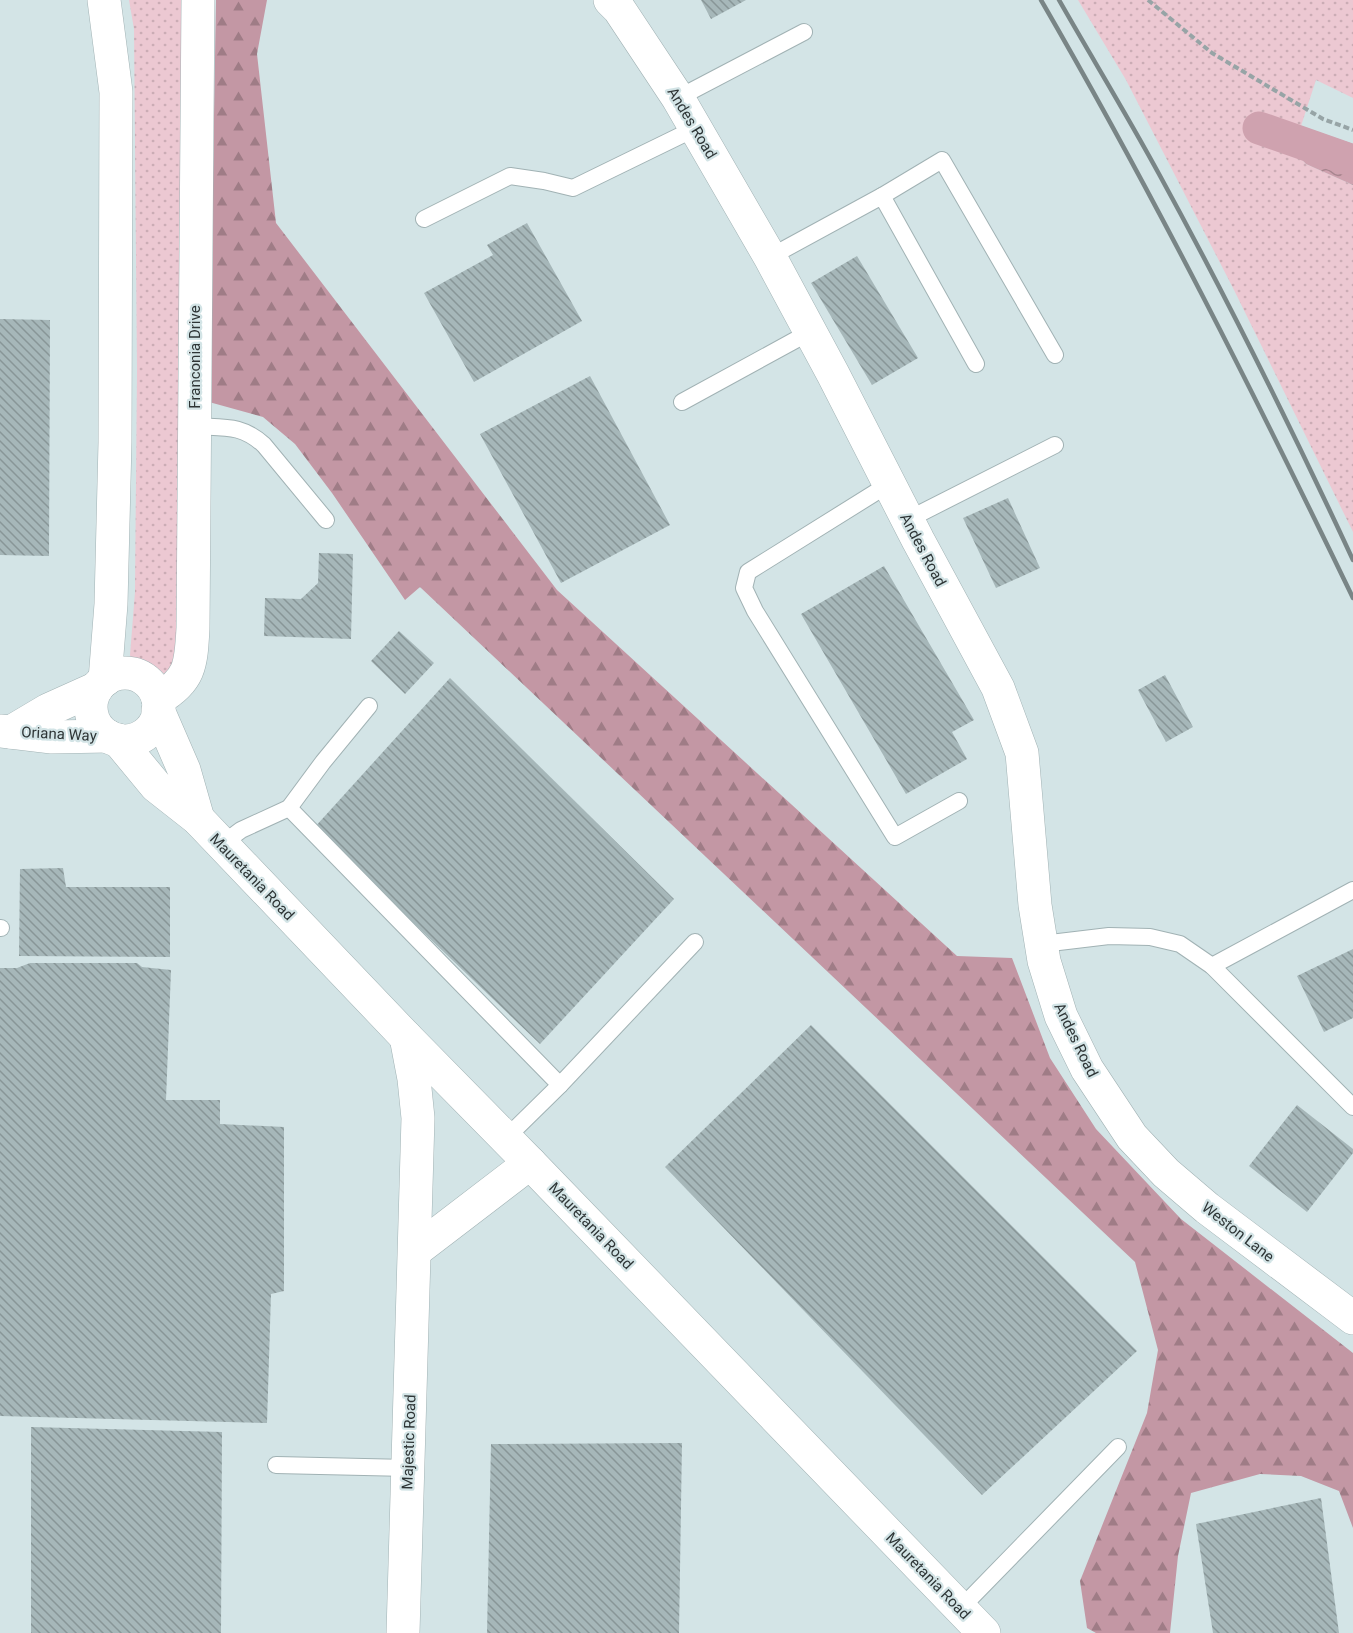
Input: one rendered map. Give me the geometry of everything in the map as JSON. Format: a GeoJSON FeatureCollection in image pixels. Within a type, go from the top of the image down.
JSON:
{"type":"FeatureCollection","features":[{"type":"Feature","properties":{"kind":"street"},"geometry":{"type":"LineString","coordinates":[[101,684],[111,614],[115,454],[116,92],[105,0]]}},
{"type":"Feature","properties":{"kind":"street","name":"Franconia Drive"},"geometry":{"type":"LineString","coordinates":[[158,705],[185,677],[192,655],[198,0]]}},
{"type":"Feature","properties":{"kind":"street","name":"Andes Road"},"geometry":{"type":"LineString","coordinates":[[610,0],[619,9],[678,98],[770,257],[907,520],[998,688],[1022,753],[1035,905],[1044,961],[1061,1016],[1087,1069],[1132,1137]]}},
{"type":"Feature","properties":{"kind":"street"},"geometry":{"type":"LineString","coordinates":[[126,673],[136,675],[146,681],[154,689],[158,705],[155,721],[149,730],[130,741],[113,738],[99,729],[93,720],[91,709],[92,698],[101,684],[115,675],[126,673]]}},
{"type":"Feature","properties":{"kind":"street","name":"Oriana Way"},"geometry":{"type":"LineString","coordinates":[[5,732],[101,684]]}},
{"type":"Feature","properties":{"kind":"street","name":"Mauretania Road"},"geometry":{"type":"LineString","coordinates":[[158,705],[184,770],[198,819]]}},
{"type":"Feature","properties":{"kind":"street","name":"Oriana Way"},"geometry":{"type":"LineString","coordinates":[[5,732],[52,737],[113,738]]}},
{"type":"Feature","properties":{"kind":"street","name":"Mauretania Road"},"geometry":{"type":"LineString","coordinates":[[113,738],[156,786],[198,819],[984,1633]]}},
{"type":"Feature","properties":{"kind":"street","name":"Majestic Road"},"geometry":{"type":"LineString","coordinates":[[403,1633],[418,1118],[406,1037]]}},
{"type":"Feature","properties":{"kind":"street","name":"Weston Lane"},"geometry":{"type":"LineString","coordinates":[[1132,1137],[1166,1173],[1207,1208],[1353,1318]]}},
{"type":"Feature","properties":{"kind":"street"},"geometry":{"type":"LineString","coordinates":[[415,1251],[530,1163]]}},
{"type":"Feature","properties":{"kind":"lane"},"geometry":{"type":"LineString","coordinates":[[678,98],[804,32]]}},
{"type":"Feature","properties":{"kind":"lane"},"geometry":{"type":"LineString","coordinates":[[424,219],[510,176],[573,188],[696,129]]}},
{"type":"Feature","properties":{"kind":"lane"},"geometry":{"type":"LineString","coordinates":[[770,257],[882,196],[942,160],[1055,355]]}},
{"type":"Feature","properties":{"kind":"lane"},"geometry":{"type":"LineString","coordinates":[[882,196],[976,364]]}},
{"type":"Feature","properties":{"kind":"lane"},"geometry":{"type":"LineString","coordinates":[[682,402],[810,332]]}},
{"type":"Feature","properties":{"kind":"lane"},"geometry":{"type":"LineString","coordinates":[[194,426],[239,429],[252,434],[264,445],[326,520]]}},
{"type":"Feature","properties":{"kind":"lane"},"geometry":{"type":"LineString","coordinates":[[907,520],[1055,445]]}},
{"type":"Feature","properties":{"kind":"lane"},"geometry":{"type":"LineString","coordinates":[[889,484],[748,572],[744,588],[755,611],[895,837],[959,801]]}},
{"type":"Feature","properties":{"kind":"lane"},"geometry":{"type":"LineString","coordinates":[[221,845],[241,830],[289,808],[369,706]]}},
{"type":"Feature","properties":{"kind":"lane"},"geometry":{"type":"LineString","coordinates":[[289,808],[560,1085]]}},
{"type":"Feature","properties":{"kind":"lane"},"geometry":{"type":"LineString","coordinates":[[1212,966],[1353,890]]}},
{"type":"Feature","properties":{"kind":"lane"},"geometry":{"type":"LineString","coordinates":[[1042,944],[1109,936],[1150,937],[1180,944],[1212,966],[1353,1107]]}},
{"type":"Feature","properties":{"kind":"lane"},"geometry":{"type":"LineString","coordinates":[[506,1138],[560,1085],[695,942]]}},
{"type":"Feature","properties":{"kind":"lane"},"geometry":{"type":"LineString","coordinates":[[960,1609],[1118,1447]]}},
{"type":"Feature","properties":{"kind":"lane"},"geometry":{"type":"LineString","coordinates":[[276,1465],[408,1468]]}},
{"type":"Feature","properties":{"kind":"path"},"geometry":{"type":"LineString","coordinates":[[1148,0],[1212,53],[1323,119],[1353,130]]}},
{"type":"Feature","properties":{"kind":"shaded area"},"geometry":{"type":"Polygon","coordinates":[[[129,0],[182,0],[185,637],[169,679],[160,670],[131,662],[130,655],[135,592],[137,370],[134,29],[129,0]]]}},
{"type":"Feature","properties":{"kind":"shaded area"},"geometry":{"type":"Polygon","coordinates":[[[1078,0],[1353,0],[1353,98],[1316,80],[1301,126],[1296,153],[1306,164],[1353,185],[1353,532],[1234,290],[1126,80],[1078,0]]]}},
{"type":"Feature","properties":{"kind":"green space"},"geometry":{"type":"Polygon","coordinates":[[[216,0],[267,0],[257,54],[276,223],[557,590],[957,956],[1012,958],[1050,1058],[1096,1129],[1181,1219],[1353,1353],[1353,1528],[1339,1491],[1301,1476],[1260,1474],[1191,1493],[1178,1556],[1170,1633],[1096,1633],[1087,1628],[1080,1581],[1147,1413],[1158,1350],[1135,1262],[420,587],[405,600],[332,493],[295,444],[263,417],[209,402],[216,0]]]}},
{"type":"Feature","properties":{"kind":"water"},"geometry":{"type":"Polygon","coordinates":[[[1301,126],[1353,144],[1353,185],[1306,164],[1296,153],[1301,126]]]}},
{"type":"Feature","properties":{"kind":"building"},"geometry":{"type":"Polygon","coordinates":[[[701,0],[746,0],[711,19],[701,0]]]}},
{"type":"Feature","properties":{"kind":"building"},"geometry":{"type":"Polygon","coordinates":[[[527,223],[582,321],[474,382],[424,293],[493,255],[487,245],[527,223]]]}},
{"type":"Feature","properties":{"kind":"building"},"geometry":{"type":"Polygon","coordinates":[[[857,256],[918,358],[872,385],[811,283],[857,256]]]}},
{"type":"Feature","properties":{"kind":"building"},"geometry":{"type":"Polygon","coordinates":[[[0,319],[50,320],[49,556],[0,555],[0,319]]]}},
{"type":"Feature","properties":{"kind":"building"},"geometry":{"type":"Polygon","coordinates":[[[590,376],[670,525],[561,583],[480,434],[590,376]]]}},
{"type":"Feature","properties":{"kind":"building"},"geometry":{"type":"Polygon","coordinates":[[[1008,498],[1040,568],[996,588],[963,518],[1008,498]]]}},
{"type":"Feature","properties":{"kind":"building"},"geometry":{"type":"Polygon","coordinates":[[[319,553],[353,554],[351,639],[264,636],[265,598],[301,599],[318,583],[319,553]]]}},
{"type":"Feature","properties":{"kind":"building"},"geometry":{"type":"Polygon","coordinates":[[[884,566],[974,720],[952,732],[967,759],[906,794],[801,614],[884,566]]]}},
{"type":"Feature","properties":{"kind":"building"},"geometry":{"type":"Polygon","coordinates":[[[399,631],[434,663],[405,694],[371,661],[399,631]]]}},
{"type":"Feature","properties":{"kind":"building"},"geometry":{"type":"Polygon","coordinates":[[[1165,675],[1193,727],[1166,742],[1138,690],[1165,675]]]}},
{"type":"Feature","properties":{"kind":"building"},"geometry":{"type":"Polygon","coordinates":[[[450,678],[674,899],[540,1044],[314,828],[450,678]]]}},
{"type":"Feature","properties":{"kind":"building"},"geometry":{"type":"Polygon","coordinates":[[[63,868],[66,887],[170,887],[170,957],[19,956],[20,869],[63,868]]]}},
{"type":"Feature","properties":{"kind":"building"},"geometry":{"type":"Polygon","coordinates":[[[1353,949],[1353,1018],[1324,1032],[1297,976],[1353,949]]]}},
{"type":"Feature","properties":{"kind":"building"},"geometry":{"type":"Polygon","coordinates":[[[30,963],[137,963],[142,967],[171,970],[166,1100],[220,1100],[220,1124],[284,1127],[284,1291],[271,1294],[267,1423],[0,1416],[0,968],[17,968],[30,963]]]}},
{"type":"Feature","properties":{"kind":"building"},"geometry":{"type":"Polygon","coordinates":[[[811,1025],[1137,1351],[982,1495],[665,1167],[811,1025]]]}},
{"type":"Feature","properties":{"kind":"building"},"geometry":{"type":"Polygon","coordinates":[[[1297,1105],[1353,1149],[1353,1153],[1307,1212],[1249,1166],[1297,1105]]]}},
{"type":"Feature","properties":{"kind":"building"},"geometry":{"type":"Polygon","coordinates":[[[31,1427],[222,1432],[221,1633],[31,1633],[31,1427]]]}},
{"type":"Feature","properties":{"kind":"building"},"geometry":{"type":"Polygon","coordinates":[[[682,1443],[679,1633],[487,1633],[491,1444],[682,1443]]]}},
{"type":"Feature","properties":{"kind":"building"},"geometry":{"type":"Polygon","coordinates":[[[1321,1498],[1339,1633],[1213,1633],[1196,1524],[1321,1498]]]}},
{"type":"Feature","properties":{"kind":"waterway"},"geometry":{"type":"LineString","coordinates":[[1259,128],[1353,161]]}},
{"type":"Feature","properties":{"kind":"railway"},"geometry":{"type":"LineString","coordinates":[[1041,0],[1164,221],[1279,446],[1353,598]]}},
{"type":"Feature","properties":{"kind":"railway"},"geometry":{"type":"LineString","coordinates":[[1059,0],[1147,152],[1210,269],[1353,560]]}}]}
